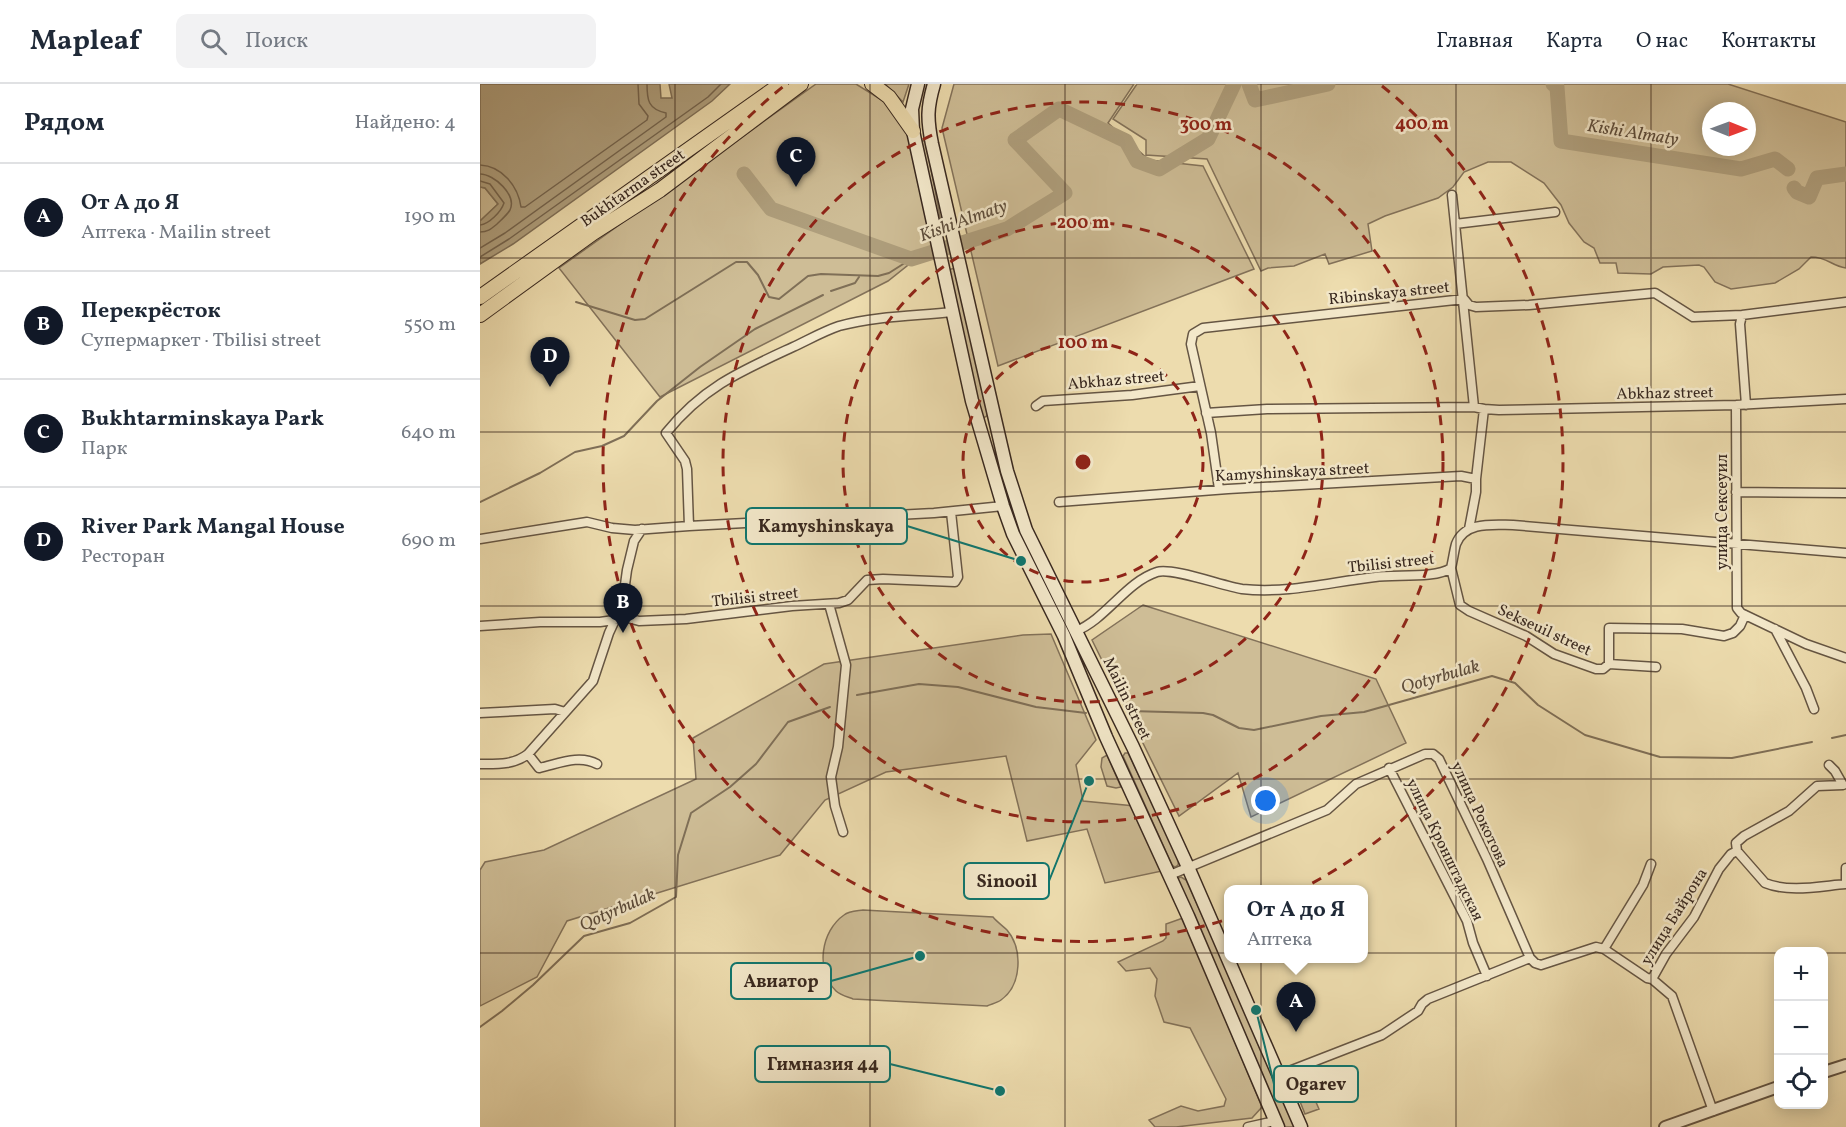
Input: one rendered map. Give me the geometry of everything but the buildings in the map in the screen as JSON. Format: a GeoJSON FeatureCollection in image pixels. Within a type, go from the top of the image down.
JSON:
{"type":"FeatureCollection","features":[{"type":"Feature","properties":{"kind":"main road","name":"Bukhtarma street"},"geometry":{"type":"LineString","coordinates":[[480,297],[781,84]]}},
{"type":"Feature","properties":{"kind":"main road","name":"Bukhtarma street"},"geometry":{"type":"LineString","coordinates":[[480,315],[593,233],[660,190],[801,84]]}},
{"type":"Feature","properties":{"kind":"main road"},"geometry":{"type":"LineString","coordinates":[[872,84],[889,96],[913,131]]}},
{"type":"Feature","properties":{"kind":"main road"},"geometry":{"type":"LineString","coordinates":[[913,131],[912,109],[918,84]]}},
{"type":"Feature","properties":{"kind":"main road","name":"Mailin street"},"geometry":{"type":"LineString","coordinates":[[934,84],[927,119],[994,415],[1019,512],[1044,570],[1133,747],[1224,950]]}},
{"type":"Feature","properties":{"kind":"main road","name":"Mailin street"},"geometry":{"type":"LineString","coordinates":[[913,131],[972,401],[1013,534],[1064,636],[1116,759],[1170,875],[1276,1124]]}},
{"type":"Feature","properties":{"kind":"main road"},"geometry":{"type":"LineString","coordinates":[[1116,759],[1122,747],[1128,745],[1133,747]]}},
{"type":"Feature","properties":{"kind":"main road","name":"Mailin street"},"geometry":{"type":"LineString","coordinates":[[1230,963],[1301,1127]]}},
{"type":"Feature","properties":{"kind":"street"},"geometry":{"type":"LineString","coordinates":[[1452,195],[1474,407]]}},
{"type":"Feature","properties":{"kind":"street"},"geometry":{"type":"LineString","coordinates":[[1455,224],[1555,212]]}},
{"type":"Feature","properties":{"kind":"street","name":"Ribinskaya street"},"geometry":{"type":"LineString","coordinates":[[1219,489],[1191,344],[1193,334],[1203,328],[1464,299],[1469,305],[1476,307],[1529,305],[1655,293],[1693,317],[1742,315],[1846,302]]}},
{"type":"Feature","properties":{"kind":"street"},"geometry":{"type":"LineString","coordinates":[[689,526],[685,460],[666,433],[695,400],[718,383],[838,327],[881,318],[953,312]]}},
{"type":"Feature","properties":{"kind":"street","name":"улица Сексеуил"},"geometry":{"type":"LineString","coordinates":[[1742,315],[1740,324],[1741,405],[1735,533],[1737,608],[1745,615]]}},
{"type":"Feature","properties":{"kind":"street","name":"Abkhaz street"},"geometry":{"type":"LineString","coordinates":[[1036,406],[1043,401],[1132,395],[1200,386]]}},
{"type":"Feature","properties":{"kind":"street","name":"Abkhaz street"},"geometry":{"type":"LineString","coordinates":[[1206,413],[1267,409],[1474,407],[1510,410],[1741,405],[1846,399]]}},
{"type":"Feature","properties":{"kind":"street"},"geometry":{"type":"LineString","coordinates":[[1484,409],[1476,492],[1469,529],[1486,525],[1513,525],[1846,553]]}},
{"type":"Feature","properties":{"kind":"street","name":"Kamyshinskaya street"},"geometry":{"type":"LineString","coordinates":[[1059,502],[1219,489],[1448,476],[1476,479]]}},
{"type":"Feature","properties":{"kind":"street"},"geometry":{"type":"LineString","coordinates":[[1736,492],[1846,493]]}},
{"type":"Feature","properties":{"kind":"street"},"geometry":{"type":"LineString","coordinates":[[480,539],[587,522],[612,528],[642,529],[951,512],[1003,506]]}},
{"type":"Feature","properties":{"kind":"street","name":"Tbilisi street"},"geometry":{"type":"LineString","coordinates":[[480,626],[628,618],[639,621],[686,619],[848,600],[867,580],[955,582],[958,577],[951,512]]}},
{"type":"Feature","properties":{"kind":"street"},"geometry":{"type":"LineString","coordinates":[[480,764],[506,764],[520,760],[528,754],[593,681],[615,620],[621,614],[627,570],[634,541],[642,529]]}},
{"type":"Feature","properties":{"kind":"street","name":"Tbilisi street"},"geometry":{"type":"LineString","coordinates":[[1076,631],[1089,626],[1113,602],[1158,571],[1171,571],[1231,586],[1260,590],[1294,589],[1376,576],[1419,575],[1447,571],[1451,568],[1456,543],[1469,529]]}},
{"type":"Feature","properties":{"kind":"street","name":"Sekseuil street"},"geometry":{"type":"LineString","coordinates":[[1451,568],[1460,605],[1526,636],[1560,656],[1596,669],[1603,669],[1609,664],[1656,668]]}},
{"type":"Feature","properties":{"kind":"street"},"geometry":{"type":"LineString","coordinates":[[829,604],[846,665],[838,747],[831,777],[835,806],[843,832]]}},
{"type":"Feature","properties":{"kind":"street"},"geometry":{"type":"LineString","coordinates":[[1609,664],[1609,628],[1682,629],[1724,636],[1740,627],[1745,615],[1806,645],[1846,658]]}},
{"type":"Feature","properties":{"kind":"street"},"geometry":{"type":"LineString","coordinates":[[1775,628],[1806,688],[1814,709]]}},
{"type":"Feature","properties":{"kind":"street"},"geometry":{"type":"LineString","coordinates":[[480,713],[555,709],[564,712]]}},
{"type":"Feature","properties":{"kind":"street"},"geometry":{"type":"LineString","coordinates":[[528,754],[539,768],[572,760],[590,760],[597,764]]}},
{"type":"Feature","properties":{"kind":"street","name":"улица Рокотова"},"geometry":{"type":"LineString","coordinates":[[1170,875],[1327,810],[1356,784],[1389,768],[1425,754],[1433,754],[1439,759],[1487,859],[1530,958]]}},
{"type":"Feature","properties":{"kind":"street"},"geometry":{"type":"LineString","coordinates":[[1829,765],[1836,771],[1845,787]]}},
{"type":"Feature","properties":{"kind":"street","name":"улица Кронштадская"},"geometry":{"type":"LineString","coordinates":[[1389,768],[1463,912],[1487,976]]}},
{"type":"Feature","properties":{"kind":"street","name":"улица Байрона"},"geometry":{"type":"LineString","coordinates":[[1713,1112],[1672,996],[1652,978],[1666,954],[1694,917],[1719,870],[1731,854],[1737,851],[1736,843],[1744,836],[1789,811],[1817,786],[1845,787]]}},
{"type":"Feature","properties":{"kind":"street"},"geometry":{"type":"LineString","coordinates":[[1737,851],[1765,883],[1772,886],[1792,888],[1846,884],[1846,868]]}},
{"type":"Feature","properties":{"kind":"street"},"geometry":{"type":"LineString","coordinates":[[1604,949],[1643,885],[1651,864]]}},
{"type":"Feature","properties":{"kind":"street"},"geometry":{"type":"LineString","coordinates":[[1279,1076],[1382,1035],[1418,1011],[1428,999],[1530,958],[1541,965],[1596,947],[1604,949],[1647,978],[1652,978]]}},
{"type":"Feature","properties":{"kind":"street"},"geometry":{"type":"LineString","coordinates":[[1828,1071],[1846,1065]]}},
{"type":"Feature","properties":{"kind":"street"},"geometry":{"type":"LineString","coordinates":[[1665,1127],[1774,1089]]}},
{"type":"Feature","properties":{"kind":"street"},"geometry":{"type":"LineString","coordinates":[[1248,1127],[1276,1124]]}},
{"type":"Feature","properties":{"kind":"shaded area"},"geometry":{"type":"Polygon","coordinates":[[[816,84],[856,84],[885,102],[906,128],[932,246],[888,281],[660,397],[559,268],[816,84]]]}},
{"type":"Feature","properties":{"kind":"shaded area"},"geometry":{"type":"Polygon","coordinates":[[[885,84],[909,84],[903,102],[885,84]]]}},
{"type":"Feature","properties":{"kind":"shaded area"},"geometry":{"type":"Polygon","coordinates":[[[954,84],[1134,84],[1108,123],[1149,160],[1203,166],[1254,269],[998,366],[942,128],[954,84]]]}},
{"type":"Feature","properties":{"kind":"shaded area"},"geometry":{"type":"Polygon","coordinates":[[[1137,84],[1728,84],[1846,122],[1846,268],[1822,258],[1811,257],[1799,269],[1775,283],[1731,289],[1715,282],[1704,267],[1699,265],[1663,267],[1651,274],[1618,273],[1616,263],[1600,263],[1594,248],[1584,242],[1569,223],[1561,205],[1544,183],[1511,162],[1488,162],[1464,172],[1453,187],[1438,198],[1368,224],[1372,251],[1329,264],[1325,254],[1294,266],[1268,268],[1261,271],[1207,159],[1146,155],[1146,140],[1113,119],[1137,84]]]}},
{"type":"Feature","properties":{"kind":"shaded area"},"geometry":{"type":"Polygon","coordinates":[[[917,138],[926,142],[941,222],[938,225],[917,138]]]}},
{"type":"Feature","properties":{"kind":"shaded area"},"geometry":{"type":"Polygon","coordinates":[[[480,187],[485,188],[498,204],[480,221],[480,187]]]}},
{"type":"Feature","properties":{"kind":"shaded area"},"geometry":{"type":"Polygon","coordinates":[[[955,268],[987,412],[987,416],[981,419],[948,270],[955,268]]]}},
{"type":"Feature","properties":{"kind":"shaded area"},"geometry":{"type":"Polygon","coordinates":[[[1143,605],[1376,679],[1406,743],[1251,817],[1238,773],[1179,816],[1092,640],[1143,605]]]}},
{"type":"Feature","properties":{"kind":"shaded area"},"geometry":{"type":"Polygon","coordinates":[[[1051,634],[1096,740],[1076,765],[1083,801],[1135,806],[1162,871],[1105,883],[1087,829],[1027,841],[1006,756],[886,772],[825,800],[780,855],[567,921],[537,977],[480,1006],[480,870],[485,862],[544,850],[696,779],[693,738],[824,664],[1023,635],[1051,634]]]}},
{"type":"Feature","properties":{"kind":"shaded area"},"geometry":{"type":"Polygon","coordinates":[[[1128,753],[1179,858],[1178,865],[1175,867],[1172,865],[1123,756],[1128,753]]]}},
{"type":"Feature","properties":{"kind":"shaded area"},"geometry":{"type":"Polygon","coordinates":[[[1107,755],[1121,787],[1107,786],[1101,767],[1102,758],[1107,755]]]}},
{"type":"Feature","properties":{"kind":"shaded area"},"geometry":{"type":"Polygon","coordinates":[[[1181,877],[1186,880],[1298,1127],[1280,1127],[1176,879],[1181,877]]]}},
{"type":"Feature","properties":{"kind":"shaded area"},"geometry":{"type":"Polygon","coordinates":[[[863,910],[993,917],[1007,930],[1016,947],[1018,966],[1013,985],[1001,1000],[987,1006],[853,999],[842,995],[829,982],[825,973],[823,962],[826,941],[836,922],[844,915],[863,910]]]}},
{"type":"Feature","properties":{"kind":"shaded area"},"geometry":{"type":"Polygon","coordinates":[[[1183,918],[1262,1107],[1252,1118],[1176,1127],[1155,1127],[1149,1120],[1181,1106],[1198,1111],[1224,1106],[1226,1099],[1190,1028],[1164,1022],[1155,996],[1157,979],[1150,968],[1126,971],[1118,962],[1163,941],[1166,938],[1166,924],[1183,918]]]}},
{"type":"Feature","properties":{"kind":"shaded area"},"geometry":{"type":"Polygon","coordinates":[[[1308,1084],[1319,1109],[1305,1114],[1295,1089],[1308,1084]]]}},
{"type":"Feature","properties":{"kind":"water"},"geometry":{"type":"Polygon","coordinates":[[[480,84],[660,84],[661,98],[672,98],[669,84],[730,84],[712,101],[513,244],[480,264],[480,221],[498,204],[485,188],[480,187],[480,84]]]}},
{"type":"Feature","properties":{"kind":"waterway","name":"Kіshі Almaty"},"geometry":{"type":"LineString","coordinates":[[744,174],[771,209],[911,259],[1007,229],[1065,193],[1015,140],[1059,109],[1126,141],[1137,161],[1159,169],[1208,139],[1234,84]]}},
{"type":"Feature","properties":{"kind":"waterway","name":"Kіshі Almaty"},"geometry":{"type":"LineString","coordinates":[[1249,84],[1255,100],[1328,84]]}},
{"type":"Feature","properties":{"kind":"waterway","name":"Kіshі Almaty"},"geometry":{"type":"LineString","coordinates":[[1553,84],[1557,87],[1561,141],[1741,169],[1775,159],[1788,169]]}},
{"type":"Feature","properties":{"kind":"waterway","name":"Kіshі Almaty"},"geometry":{"type":"LineString","coordinates":[[1794,188],[1797,192],[1809,197],[1817,178],[1846,174]]}},
{"type":"Feature","properties":{"kind":"waterway"},"geometry":{"type":"LineString","coordinates":[[576,302],[635,320],[645,319],[736,262],[747,262],[758,275],[769,297],[779,299],[808,276],[821,274],[878,276],[889,273],[911,259]]}},
{"type":"Feature","properties":{"kind":"waterway"},"geometry":{"type":"LineString","coordinates":[[831,291],[855,283],[859,277]]}},
{"type":"Feature","properties":{"kind":"waterway"},"geometry":{"type":"LineString","coordinates":[[480,502],[540,473],[575,452],[602,446],[624,436],[657,401],[700,367],[755,329],[823,295]]}},
{"type":"Feature","properties":{"kind":"waterway","name":"Qotyrbulak"},"geometry":{"type":"LineString","coordinates":[[1130,711],[1203,713],[1213,715],[1239,728],[1254,730],[1321,716],[1364,712],[1492,676],[1515,683],[1538,705],[1585,735],[1660,757],[1732,758],[1812,742]]}},
{"type":"Feature","properties":{"kind":"waterway","name":"Qotyrbulak"},"geometry":{"type":"LineString","coordinates":[[857,695],[919,684],[958,687],[1036,707],[1086,713]]}},
{"type":"Feature","properties":{"kind":"waterway","name":"Qotyrbulak"},"geometry":{"type":"LineString","coordinates":[[480,1027],[533,985],[584,936],[630,923],[676,897],[678,855],[691,813],[730,787],[756,764],[788,722],[830,707]]}},
{"type":"Feature","properties":{"kind":"waterway","name":"Qotyrbulak"},"geometry":{"type":"LineString","coordinates":[[1832,738],[1846,735]]}},
{"type":"Feature","properties":{"kind":"place","name":"Bukhtarminskaya Park"},"geometry":{"type":"Point","coordinates":[796,187]}},
{"type":"Feature","properties":{"kind":"place","name":"River Park Mangal House"},"geometry":{"type":"Point","coordinates":[550,387]}},
{"type":"Feature","properties":{"kind":"place","name":"Kamyshinskaya"},"geometry":{"type":"Point","coordinates":[1021,561]}},
{"type":"Feature","properties":{"kind":"place","name":"Перекрёсток"},"geometry":{"type":"Point","coordinates":[623,633]}},
{"type":"Feature","properties":{"kind":"place","name":"Sinooil"},"geometry":{"type":"Point","coordinates":[1089,781]}},
{"type":"Feature","properties":{"kind":"place","name":"Авиатор"},"geometry":{"type":"Point","coordinates":[920,956]}},
{"type":"Feature","properties":{"kind":"place","name":"Ogarev"},"geometry":{"type":"Point","coordinates":[1256,1010]}},
{"type":"Feature","properties":{"kind":"place","name":"От А до Я"},"geometry":{"type":"Point","coordinates":[1296,1032]}},
{"type":"Feature","properties":{"kind":"place","name":"Гимназия 44"},"geometry":{"type":"Point","coordinates":[1000,1091]}}]}
